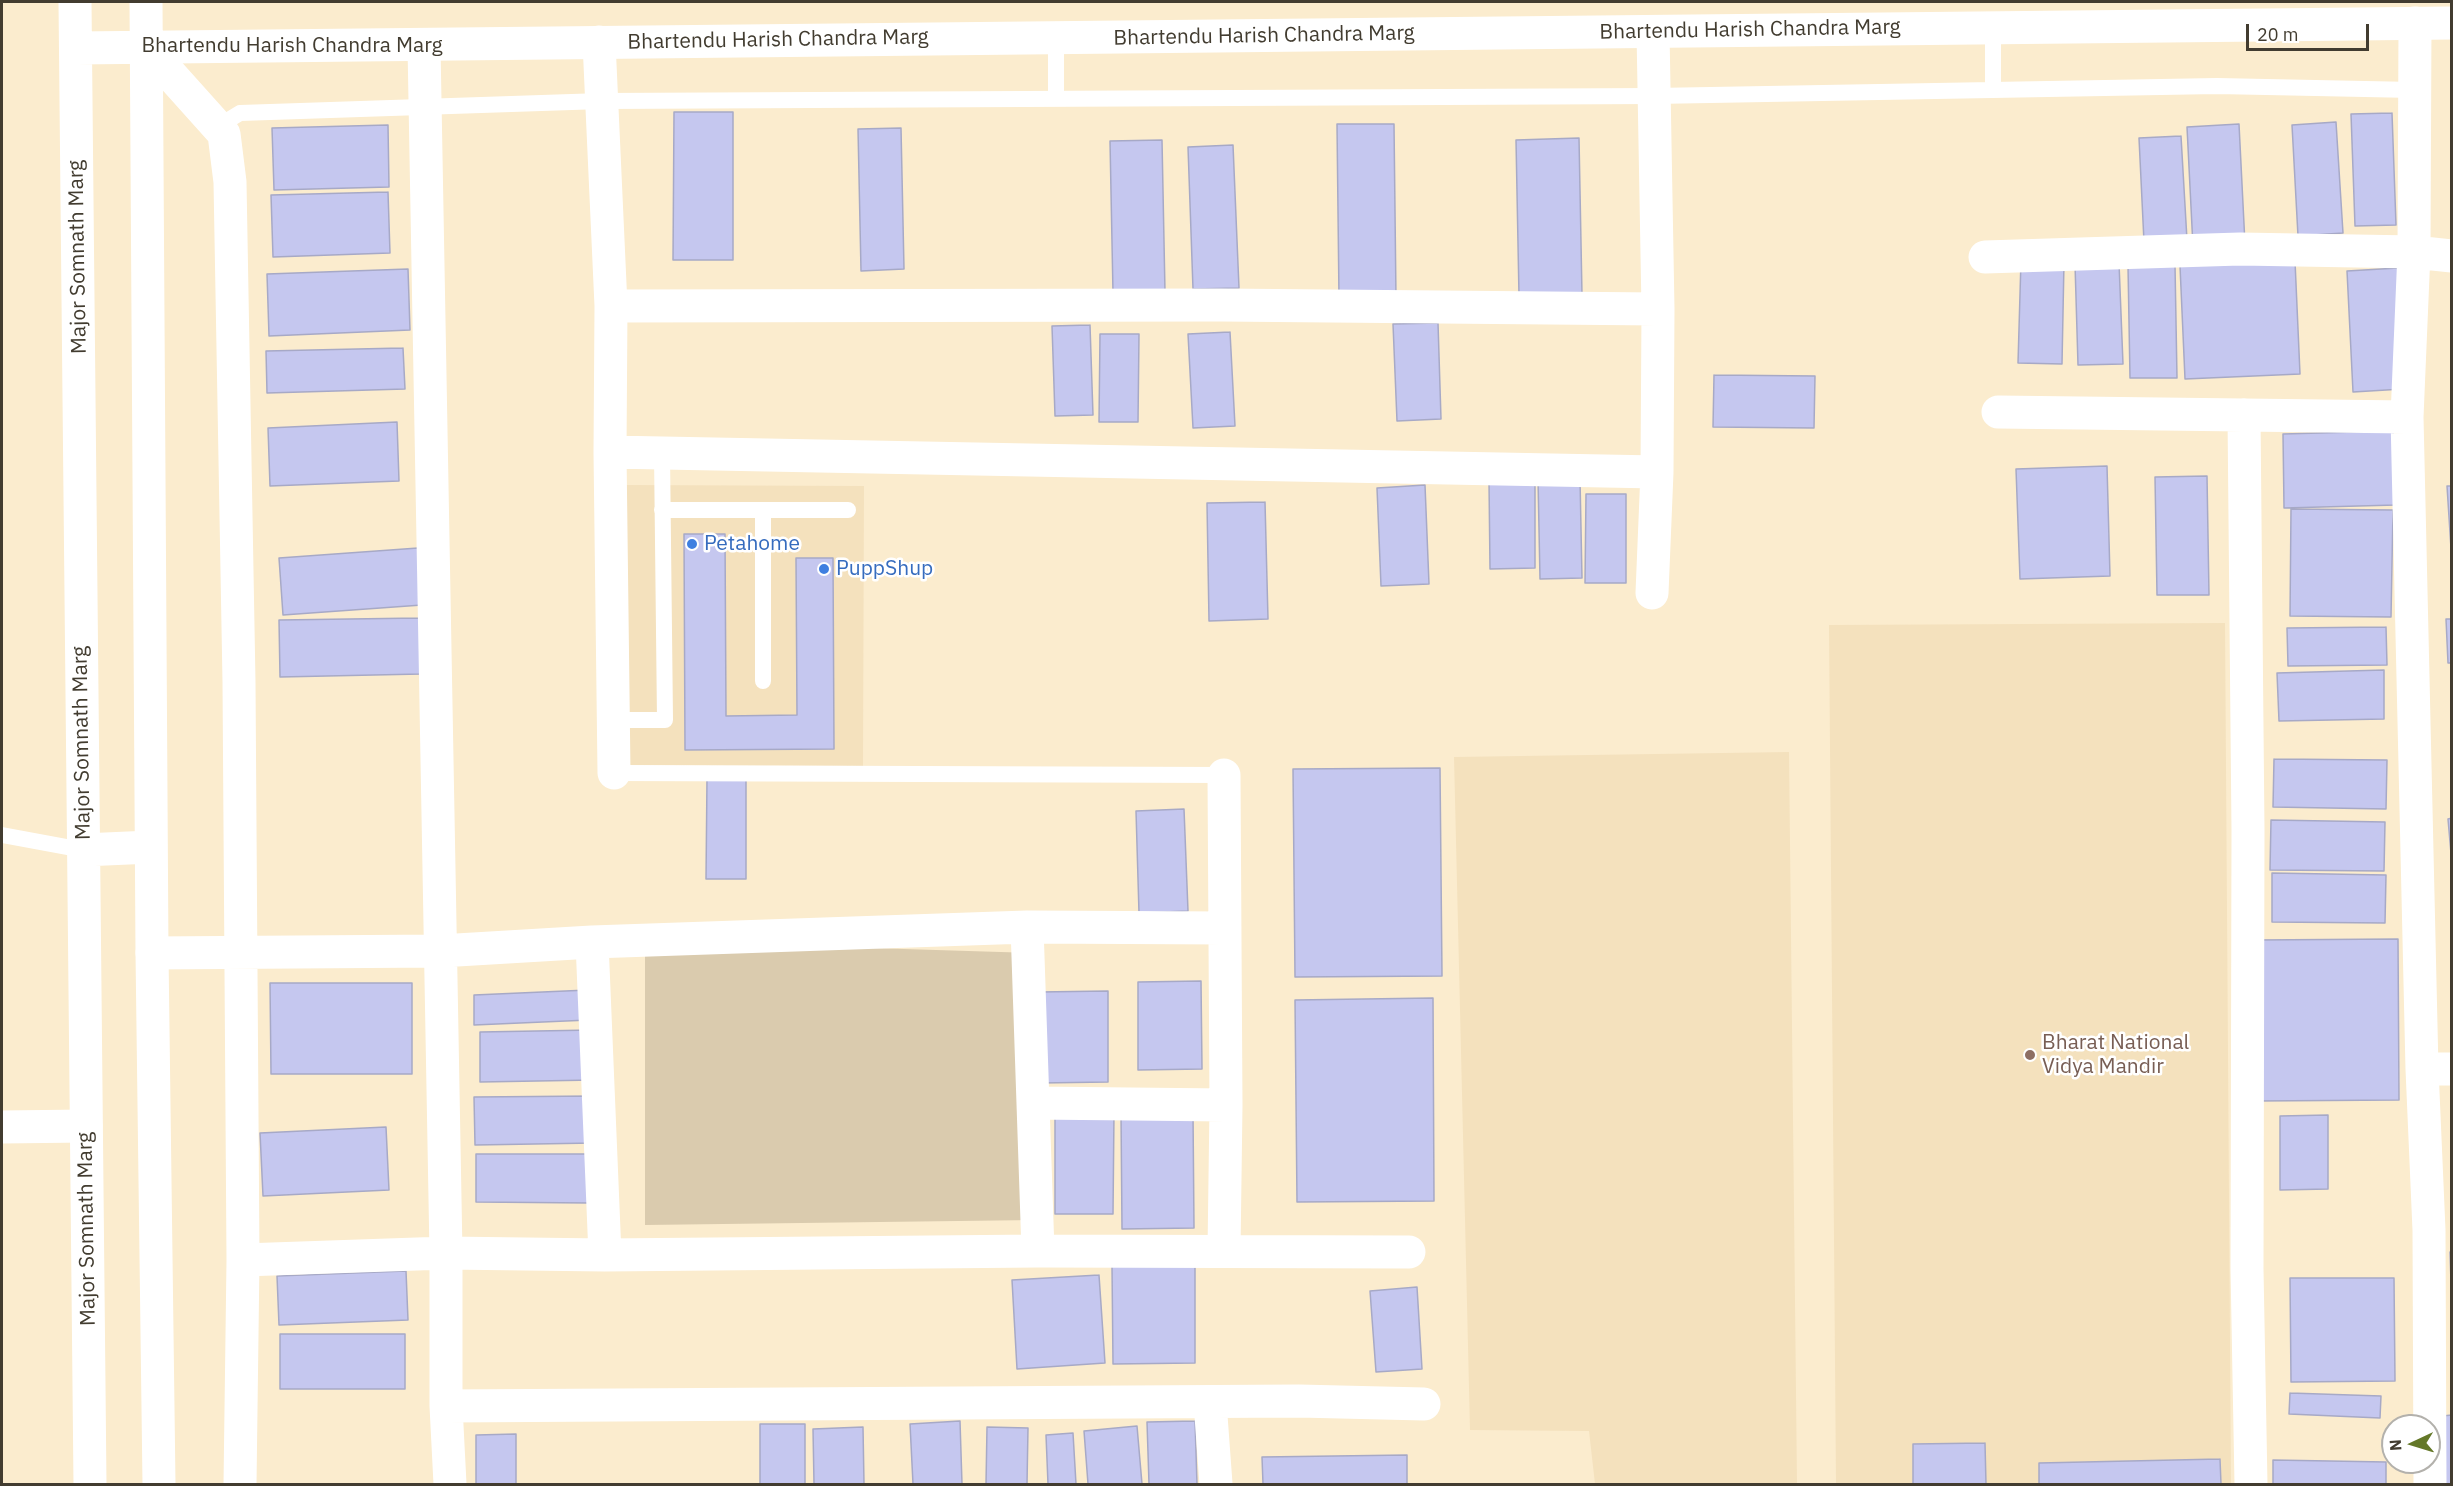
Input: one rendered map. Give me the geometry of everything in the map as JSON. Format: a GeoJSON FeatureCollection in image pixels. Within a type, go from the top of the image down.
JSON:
{"type":"FeatureCollection","features":[{"type":"Feature","properties":{"kind":"street","name":"Major Somnath Marg"},"geometry":{"type":"LineString","coordinates":[[75,2],[90,1485]]}},
{"type":"Feature","properties":{"kind":"street"},"geometry":{"type":"LineString","coordinates":[[146,2],[151,847],[159,1485]]}},
{"type":"Feature","properties":{"kind":"street"},"geometry":{"type":"LineString","coordinates":[[2415,23],[2414,252],[2407,417],[2437,1069],[2440,1230],[2440,1361],[2430,1485]]}},
{"type":"Feature","properties":{"kind":"street","name":"Bhartendu Harish Chandra Marg"},"geometry":{"type":"LineString","coordinates":[[76,48],[2451,23]]}},
{"type":"Feature","properties":{"kind":"street"},"geometry":{"type":"LineString","coordinates":[[1652,593],[1657,471],[1658,309],[1653,32]]}},
{"type":"Feature","properties":{"kind":"street"},"geometry":{"type":"LineString","coordinates":[[599,42],[611,306],[610,452],[614,773]]}},
{"type":"Feature","properties":{"kind":"street"},"geometry":{"type":"LineString","coordinates":[[424,46],[450,1485]]}},
{"type":"Feature","properties":{"kind":"street"},"geometry":{"type":"LineString","coordinates":[[147,47],[224,134],[230,182],[243,1260],[240,1485]]}},
{"type":"Feature","properties":{"kind":"street"},"geometry":{"type":"LineString","coordinates":[[1985,257],[2240,249],[2414,252],[2451,256]]}},
{"type":"Feature","properties":{"kind":"street"},"geometry":{"type":"LineString","coordinates":[[611,306],[1221,305],[1658,309]]}},
{"type":"Feature","properties":{"kind":"street"},"geometry":{"type":"LineString","coordinates":[[1998,412],[2407,417]]}},
{"type":"Feature","properties":{"kind":"street"},"geometry":{"type":"LineString","coordinates":[[2244,416],[2248,831],[2247,1269],[2251,1485]]}},
{"type":"Feature","properties":{"kind":"street"},"geometry":{"type":"LineString","coordinates":[[610,452],[1657,471]]}},
{"type":"Feature","properties":{"kind":"street"},"geometry":{"type":"LineString","coordinates":[[1224,775],[1226,928],[1224,1251]]}},
{"type":"Feature","properties":{"kind":"street"},"geometry":{"type":"LineString","coordinates":[[83,850],[151,847]]}},
{"type":"Feature","properties":{"kind":"street"},"geometry":{"type":"LineString","coordinates":[[152,953],[440,951],[592,942],[1027,927],[1226,928]]}},
{"type":"Feature","properties":{"kind":"street"},"geometry":{"type":"LineString","coordinates":[[1027,927],[1038,1251]]}},
{"type":"Feature","properties":{"kind":"street"},"geometry":{"type":"LineString","coordinates":[[592,942],[606,1255]]}},
{"type":"Feature","properties":{"kind":"street"},"geometry":{"type":"LineString","coordinates":[[1034,1103],[1226,1105]]}},
{"type":"Feature","properties":{"kind":"street"},"geometry":{"type":"LineString","coordinates":[[2,1127],[86,1126]]}},
{"type":"Feature","properties":{"kind":"street"},"geometry":{"type":"LineString","coordinates":[[243,1260],[446,1253],[606,1255],[1038,1251],[1409,1252]]}},
{"type":"Feature","properties":{"kind":"street"},"geometry":{"type":"LineString","coordinates":[[447,1406],[1299,1401],[1424,1404]]}},
{"type":"Feature","properties":{"kind":"street"},"geometry":{"type":"LineString","coordinates":[[1210,1402],[1216,1485]]}},
{"type":"Feature","properties":{"kind":"lane"},"geometry":{"type":"LineString","coordinates":[[1993,28],[1993,90]]}},
{"type":"Feature","properties":{"kind":"lane"},"geometry":{"type":"LineString","coordinates":[[1056,38],[1056,99]]}},
{"type":"Feature","properties":{"kind":"lane"},"geometry":{"type":"LineString","coordinates":[[218,127],[240,113],[425,105],[602,101],[1654,96],[2217,86],[2414,90]]}},
{"type":"Feature","properties":{"kind":"lane"},"geometry":{"type":"LineString","coordinates":[[613,720],[665,720],[662,453]]}},
{"type":"Feature","properties":{"kind":"lane"},"geometry":{"type":"LineString","coordinates":[[662,510],[848,510]]}},
{"type":"Feature","properties":{"kind":"lane"},"geometry":{"type":"LineString","coordinates":[[763,510],[763,681]]}},
{"type":"Feature","properties":{"kind":"lane"},"geometry":{"type":"LineString","coordinates":[[614,773],[1224,775]]}},
{"type":"Feature","properties":{"kind":"lane"},"geometry":{"type":"LineString","coordinates":[[2,836],[83,850]]}},
{"type":"Feature","properties":{"kind":"shaded area"},"geometry":{"type":"Polygon","coordinates":[[[626,485],[864,486],[863,766],[625,765],[626,485]]]}},
{"type":"Feature","properties":{"kind":"shaded area","name":"Bharat National Vidya Mandir"},"geometry":{"type":"Polygon","coordinates":[[[2225,623],[2231,1484],[1836,1484],[1829,625],[2225,623]]]}},
{"type":"Feature","properties":{"kind":"shaded area"},"geometry":{"type":"Polygon","coordinates":[[[1789,752],[1797,1484],[1595,1484],[1589,1431],[1470,1430],[1454,757],[1789,752]]]}},
{"type":"Feature","properties":{"kind":"shaded area"},"geometry":{"type":"Polygon","coordinates":[[[645,941],[1033,953],[1036,1220],[645,1225],[645,941]]]}},
{"type":"Feature","properties":{"kind":"building"},"geometry":{"type":"Polygon","coordinates":[[[674,112],[733,112],[733,260],[673,260],[674,112]]]}},
{"type":"Feature","properties":{"kind":"building"},"geometry":{"type":"Polygon","coordinates":[[[2392,113],[2396,225],[2355,226],[2351,114],[2392,113]]]}},
{"type":"Feature","properties":{"kind":"building"},"geometry":{"type":"Polygon","coordinates":[[[2336,122],[2343,233],[2298,236],[2292,125],[2336,122]]]}},
{"type":"Feature","properties":{"kind":"building"},"geometry":{"type":"Polygon","coordinates":[[[1337,124],[1394,124],[1396,299],[1339,299],[1337,124]]]}},
{"type":"Feature","properties":{"kind":"building"},"geometry":{"type":"Polygon","coordinates":[[[2239,124],[2245,244],[2193,247],[2187,127],[2239,124]]]}},
{"type":"Feature","properties":{"kind":"building"},"geometry":{"type":"Polygon","coordinates":[[[388,125],[389,187],[274,190],[272,128],[388,125]]]}},
{"type":"Feature","properties":{"kind":"building"},"geometry":{"type":"Polygon","coordinates":[[[901,128],[904,269],[861,271],[858,129],[901,128]]]}},
{"type":"Feature","properties":{"kind":"building"},"geometry":{"type":"Polygon","coordinates":[[[2181,136],[2187,240],[2144,242],[2139,138],[2181,136]]]}},
{"type":"Feature","properties":{"kind":"building"},"geometry":{"type":"Polygon","coordinates":[[[1579,138],[1582,295],[1519,296],[1516,140],[1579,138]]]}},
{"type":"Feature","properties":{"kind":"building"},"geometry":{"type":"Polygon","coordinates":[[[1162,140],[1165,292],[1113,293],[1110,141],[1162,140]]]}},
{"type":"Feature","properties":{"kind":"building"},"geometry":{"type":"Polygon","coordinates":[[[1233,145],[1239,288],[1193,289],[1188,147],[1233,145]]]}},
{"type":"Feature","properties":{"kind":"building"},"geometry":{"type":"Polygon","coordinates":[[[388,192],[390,253],[273,257],[271,195],[388,192]]]}},
{"type":"Feature","properties":{"kind":"building"},"geometry":{"type":"Polygon","coordinates":[[[2021,260],[2064,262],[2062,364],[2018,363],[2021,260]]]}},
{"type":"Feature","properties":{"kind":"building"},"geometry":{"type":"Polygon","coordinates":[[[2295,261],[2300,374],[2185,379],[2180,266],[2295,261]]]}},
{"type":"Feature","properties":{"kind":"building"},"geometry":{"type":"Polygon","coordinates":[[[2119,263],[2123,364],[2078,365],[2075,264],[2119,263]]]}},
{"type":"Feature","properties":{"kind":"building"},"geometry":{"type":"Polygon","coordinates":[[[2175,265],[2177,378],[2130,378],[2128,266],[2175,265]]]}},
{"type":"Feature","properties":{"kind":"building"},"geometry":{"type":"Polygon","coordinates":[[[2398,268],[2403,389],[2353,392],[2347,271],[2398,268]]]}},
{"type":"Feature","properties":{"kind":"building"},"geometry":{"type":"Polygon","coordinates":[[[408,269],[410,330],[269,336],[267,274],[408,269]]]}},
{"type":"Feature","properties":{"kind":"building"},"geometry":{"type":"Polygon","coordinates":[[[1438,323],[1441,419],[1397,421],[1393,324],[1438,323]]]}},
{"type":"Feature","properties":{"kind":"building"},"geometry":{"type":"Polygon","coordinates":[[[1090,325],[1093,415],[1055,416],[1052,326],[1090,325]]]}},
{"type":"Feature","properties":{"kind":"building"},"geometry":{"type":"Polygon","coordinates":[[[1230,332],[1235,426],[1193,428],[1188,334],[1230,332]]]}},
{"type":"Feature","properties":{"kind":"building"},"geometry":{"type":"Polygon","coordinates":[[[1100,334],[1139,334],[1138,422],[1099,422],[1100,334]]]}},
{"type":"Feature","properties":{"kind":"building"},"geometry":{"type":"Polygon","coordinates":[[[403,348],[405,389],[267,393],[266,351],[403,348]]]}},
{"type":"Feature","properties":{"kind":"building"},"geometry":{"type":"Polygon","coordinates":[[[1714,375],[1815,376],[1814,428],[1713,427],[1714,375]]]}},
{"type":"Feature","properties":{"kind":"building"},"geometry":{"type":"Polygon","coordinates":[[[397,422],[399,481],[270,486],[268,428],[397,422]]]}},
{"type":"Feature","properties":{"kind":"building"},"geometry":{"type":"Polygon","coordinates":[[[2393,431],[2396,505],[2284,508],[2283,434],[2393,431]]]}},
{"type":"Feature","properties":{"kind":"building"},"geometry":{"type":"Polygon","coordinates":[[[2107,466],[2110,576],[2020,579],[2016,469],[2107,466]]]}},
{"type":"Feature","properties":{"kind":"building"},"geometry":{"type":"Polygon","coordinates":[[[2207,476],[2209,595],[2157,595],[2155,477],[2207,476]]]}},
{"type":"Feature","properties":{"kind":"building"},"geometry":{"type":"Polygon","coordinates":[[[1538,479],[1580,479],[1582,578],[1540,579],[1538,479]]]}},
{"type":"Feature","properties":{"kind":"building"},"geometry":{"type":"Polygon","coordinates":[[[1489,481],[1535,481],[1535,568],[1490,569],[1489,481]]]}},
{"type":"Feature","properties":{"kind":"building"},"geometry":{"type":"Polygon","coordinates":[[[1425,485],[1429,584],[1381,586],[1377,488],[1425,485]]]}},
{"type":"Feature","properties":{"kind":"building"},"geometry":{"type":"Polygon","coordinates":[[[2447,486],[2452,486],[2452,564],[2447,486]]]}},
{"type":"Feature","properties":{"kind":"building"},"geometry":{"type":"Polygon","coordinates":[[[1586,494],[1626,494],[1626,583],[1585,583],[1586,494]]]}},
{"type":"Feature","properties":{"kind":"building"},"geometry":{"type":"Polygon","coordinates":[[[1265,502],[1268,619],[1209,621],[1207,503],[1265,502]]]}},
{"type":"Feature","properties":{"kind":"building"},"geometry":{"type":"Polygon","coordinates":[[[2291,509],[2393,510],[2391,617],[2290,616],[2291,509]]]}},
{"type":"Feature","properties":{"kind":"building"},"geometry":{"type":"Polygon","coordinates":[[[684,534],[725,534],[726,716],[797,715],[796,558],[833,558],[834,749],[685,750],[684,534]]]}},
{"type":"Feature","properties":{"kind":"building"},"geometry":{"type":"Polygon","coordinates":[[[418,548],[422,605],[283,615],[279,558],[418,548]]]}},
{"type":"Feature","properties":{"kind":"building"},"geometry":{"type":"Polygon","coordinates":[[[420,618],[421,674],[280,677],[279,620],[420,618]]]}},
{"type":"Feature","properties":{"kind":"building"},"geometry":{"type":"Polygon","coordinates":[[[2446,619],[2452,619],[2452,663],[2448,663],[2446,619]]]}},
{"type":"Feature","properties":{"kind":"building"},"geometry":{"type":"Polygon","coordinates":[[[2386,627],[2387,665],[2288,666],[2287,628],[2386,627]]]}},
{"type":"Feature","properties":{"kind":"building"},"geometry":{"type":"Polygon","coordinates":[[[2384,670],[2384,719],[2279,721],[2277,673],[2384,670]]]}},
{"type":"Feature","properties":{"kind":"building"},"geometry":{"type":"Polygon","coordinates":[[[2274,759],[2387,760],[2386,809],[2273,807],[2274,759]]]}},
{"type":"Feature","properties":{"kind":"building"},"geometry":{"type":"Polygon","coordinates":[[[1440,768],[1442,976],[1295,977],[1293,769],[1440,768]]]}},
{"type":"Feature","properties":{"kind":"building"},"geometry":{"type":"Polygon","coordinates":[[[707,778],[746,778],[746,879],[706,879],[707,778]]]}},
{"type":"Feature","properties":{"kind":"building"},"geometry":{"type":"Polygon","coordinates":[[[1184,809],[1188,911],[1139,913],[1136,811],[1184,809]]]}},
{"type":"Feature","properties":{"kind":"building"},"geometry":{"type":"Polygon","coordinates":[[[2452,818],[2452,865],[2448,819],[2452,818]]]}},
{"type":"Feature","properties":{"kind":"building"},"geometry":{"type":"Polygon","coordinates":[[[2271,820],[2385,822],[2384,871],[2270,870],[2271,820]]]}},
{"type":"Feature","properties":{"kind":"building"},"geometry":{"type":"Polygon","coordinates":[[[2272,873],[2386,875],[2385,923],[2272,922],[2272,873]]]}},
{"type":"Feature","properties":{"kind":"building"},"geometry":{"type":"Polygon","coordinates":[[[2398,939],[2399,1100],[2256,1101],[2255,940],[2398,939]]]}},
{"type":"Feature","properties":{"kind":"building"},"geometry":{"type":"Polygon","coordinates":[[[1201,981],[1202,1069],[1138,1070],[1138,982],[1201,981]]]}},
{"type":"Feature","properties":{"kind":"building"},"geometry":{"type":"Polygon","coordinates":[[[270,983],[412,983],[412,1074],[271,1074],[270,983]]]}},
{"type":"Feature","properties":{"kind":"building"},"geometry":{"type":"Polygon","coordinates":[[[588,990],[589,1020],[474,1025],[474,995],[588,990]]]}},
{"type":"Feature","properties":{"kind":"building"},"geometry":{"type":"Polygon","coordinates":[[[1108,991],[1108,1082],[1040,1083],[1039,992],[1108,991]]]}},
{"type":"Feature","properties":{"kind":"building"},"geometry":{"type":"Polygon","coordinates":[[[1433,998],[1434,1201],[1297,1202],[1295,1000],[1433,998]]]}},
{"type":"Feature","properties":{"kind":"building"},"geometry":{"type":"Polygon","coordinates":[[[593,1030],[594,1080],[480,1082],[480,1032],[593,1030]]]}},
{"type":"Feature","properties":{"kind":"building"},"geometry":{"type":"Polygon","coordinates":[[[594,1096],[594,1143],[475,1145],[474,1097],[594,1096]]]}},
{"type":"Feature","properties":{"kind":"building"},"geometry":{"type":"Polygon","coordinates":[[[1055,1112],[1114,1112],[1113,1214],[1055,1214],[1055,1112]]]}},
{"type":"Feature","properties":{"kind":"building"},"geometry":{"type":"Polygon","coordinates":[[[1193,1113],[1194,1228],[1122,1229],[1121,1114],[1193,1113]]]}},
{"type":"Feature","properties":{"kind":"building"},"geometry":{"type":"Polygon","coordinates":[[[2328,1115],[2328,1189],[2280,1190],[2280,1116],[2328,1115]]]}},
{"type":"Feature","properties":{"kind":"building"},"geometry":{"type":"Polygon","coordinates":[[[386,1127],[389,1190],[263,1196],[260,1133],[386,1127]]]}},
{"type":"Feature","properties":{"kind":"building"},"geometry":{"type":"Polygon","coordinates":[[[476,1154],[590,1154],[589,1203],[476,1202],[476,1154]]]}},
{"type":"Feature","properties":{"kind":"building"},"geometry":{"type":"Polygon","coordinates":[[[2450,1252],[2452,1252],[2452,1313],[2450,1252]]]}},
{"type":"Feature","properties":{"kind":"building"},"geometry":{"type":"Polygon","coordinates":[[[1112,1266],[1195,1266],[1195,1363],[1113,1364],[1112,1266]]]}},
{"type":"Feature","properties":{"kind":"building"},"geometry":{"type":"Polygon","coordinates":[[[406,1271],[408,1320],[279,1325],[277,1276],[406,1271]]]}},
{"type":"Feature","properties":{"kind":"building"},"geometry":{"type":"Polygon","coordinates":[[[1099,1275],[1105,1363],[1017,1369],[1012,1280],[1099,1275]]]}},
{"type":"Feature","properties":{"kind":"building"},"geometry":{"type":"Polygon","coordinates":[[[2290,1278],[2394,1278],[2395,1381],[2291,1382],[2290,1278]]]}},
{"type":"Feature","properties":{"kind":"building"},"geometry":{"type":"Polygon","coordinates":[[[1417,1287],[1422,1369],[1376,1372],[1370,1291],[1417,1287]]]}},
{"type":"Feature","properties":{"kind":"building"},"geometry":{"type":"Polygon","coordinates":[[[280,1334],[405,1334],[405,1389],[280,1389],[280,1334]]]}},
{"type":"Feature","properties":{"kind":"building"},"geometry":{"type":"Polygon","coordinates":[[[2290,1393],[2381,1396],[2380,1418],[2289,1414],[2290,1393]]]}},
{"type":"Feature","properties":{"kind":"building"},"geometry":{"type":"Polygon","coordinates":[[[2452,1415],[2452,1484],[2443,1484],[2442,1416],[2452,1415]]]}},
{"type":"Feature","properties":{"kind":"building"},"geometry":{"type":"Polygon","coordinates":[[[960,1421],[962,1484],[913,1484],[910,1424],[960,1421]]]}},
{"type":"Feature","properties":{"kind":"building"},"geometry":{"type":"Polygon","coordinates":[[[1195,1421],[1197,1484],[1149,1484],[1147,1422],[1195,1421]]]}},
{"type":"Feature","properties":{"kind":"building"},"geometry":{"type":"Polygon","coordinates":[[[760,1424],[805,1424],[805,1484],[760,1484],[760,1424]]]}},
{"type":"Feature","properties":{"kind":"building"},"geometry":{"type":"Polygon","coordinates":[[[1137,1426],[1142,1484],[1088,1484],[1084,1431],[1137,1426]]]}},
{"type":"Feature","properties":{"kind":"building"},"geometry":{"type":"Polygon","coordinates":[[[863,1427],[864,1484],[814,1484],[813,1429],[863,1427]]]}},
{"type":"Feature","properties":{"kind":"building"},"geometry":{"type":"Polygon","coordinates":[[[987,1427],[1028,1428],[1027,1484],[986,1484],[987,1427]]]}},
{"type":"Feature","properties":{"kind":"building"},"geometry":{"type":"Polygon","coordinates":[[[1073,1433],[1076,1484],[1048,1484],[1046,1435],[1073,1433]]]}},
{"type":"Feature","properties":{"kind":"building"},"geometry":{"type":"Polygon","coordinates":[[[516,1434],[516,1484],[476,1484],[476,1435],[516,1434]]]}},
{"type":"Feature","properties":{"kind":"building"},"geometry":{"type":"Polygon","coordinates":[[[1985,1443],[1986,1484],[1913,1484],[1913,1444],[1985,1443]]]}},
{"type":"Feature","properties":{"kind":"building"},"geometry":{"type":"Polygon","coordinates":[[[1407,1455],[1407,1484],[1263,1484],[1262,1457],[1407,1455]]]}},
{"type":"Feature","properties":{"kind":"building"},"geometry":{"type":"Polygon","coordinates":[[[2220,1459],[2221,1484],[2039,1484],[2039,1463],[2220,1459]]]}},
{"type":"Feature","properties":{"kind":"building"},"geometry":{"type":"Polygon","coordinates":[[[2273,1460],[2381,1462],[2381,1474],[2386,1474],[2386,1484],[2273,1484],[2273,1460]]]}},
{"type":"Feature","properties":{"kind":"place","name":"Petahome"},"geometry":{"type":"Point","coordinates":[692,544]}},
{"type":"Feature","properties":{"kind":"place","name":"PuppShup"},"geometry":{"type":"Point","coordinates":[824,569]}},
{"type":"Feature","properties":{"kind":"place","name":"Bharat National Vidya Mandir"},"geometry":{"type":"Point","coordinates":[2030,1055]}}]}
